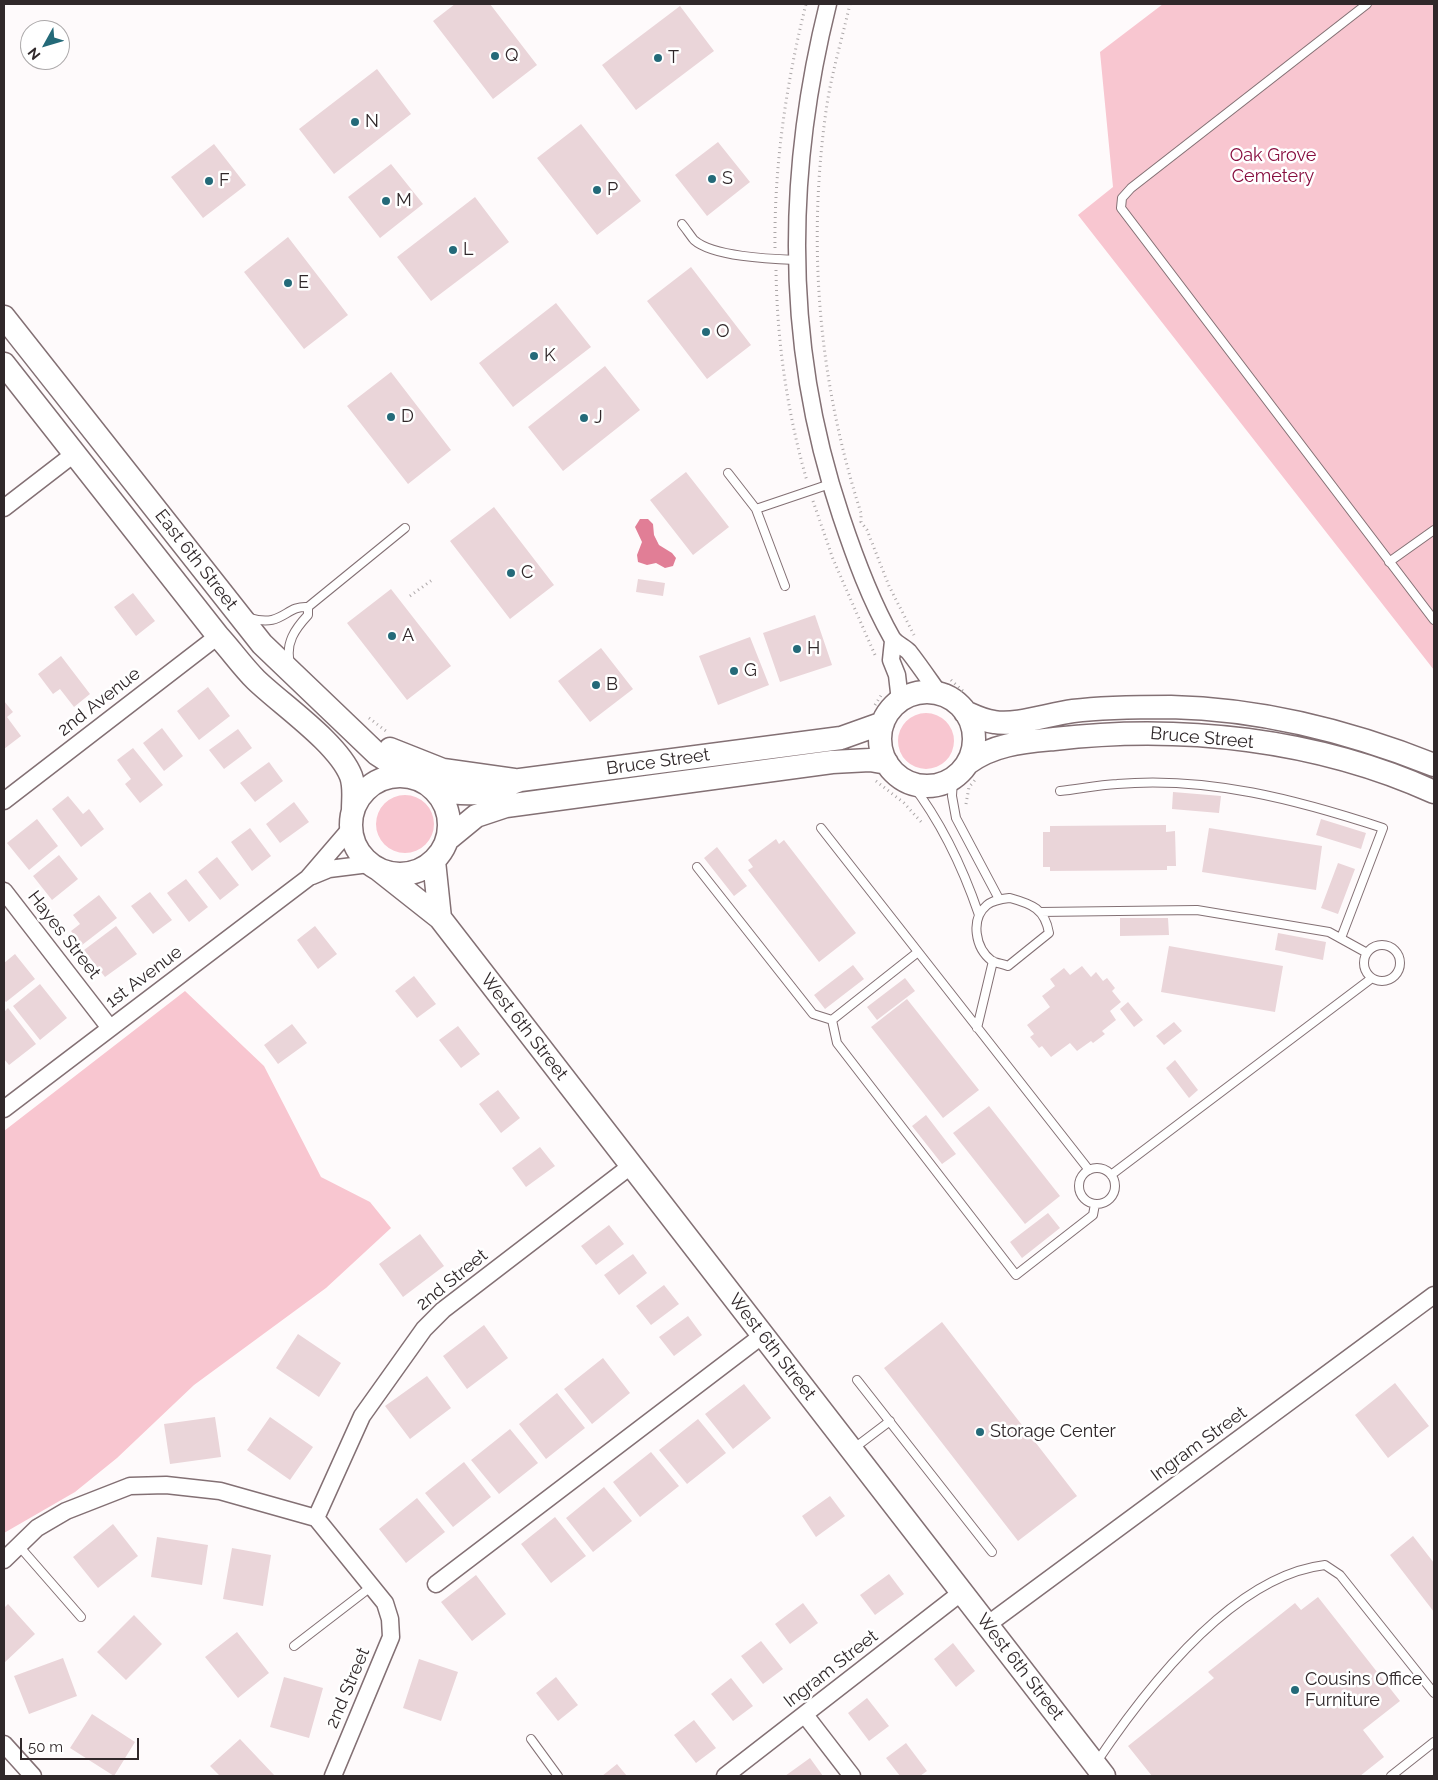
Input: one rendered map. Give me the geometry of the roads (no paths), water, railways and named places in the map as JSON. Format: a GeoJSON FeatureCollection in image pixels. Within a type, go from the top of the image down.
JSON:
{"type":"FeatureCollection","features":[{"type":"Feature","properties":{"kind":"street"},"geometry":{"type":"LineString","coordinates":[[828,4],[804,115],[799,179],[798,305],[814,420],[830,484],[859,570],[893,641],[907,651],[942,684],[950,698],[967,704],[974,742],[967,772],[932,786],[911,784],[897,775],[879,770],[880,744],[883,723],[887,714],[900,701],[942,684]]}},
{"type":"Feature","properties":{"kind":"street","name":"East 6th Street"},"geometry":{"type":"LineString","coordinates":[[4,317],[238,615],[292,675],[378,754],[414,778]]}},
{"type":"Feature","properties":{"kind":"street","name":"East 6th Street"},"geometry":{"type":"LineString","coordinates":[[4,364],[218,636],[255,678],[320,736],[340,758],[350,774],[354,786],[352,819]]}},
{"type":"Feature","properties":{"kind":"street"},"geometry":{"type":"LineString","coordinates":[[4,508],[74,454]]}},
{"type":"Feature","properties":{"kind":"street","name":"2nd Avenue"},"geometry":{"type":"LineString","coordinates":[[4,801],[218,636]]}},
{"type":"Feature","properties":{"kind":"street"},"geometry":{"type":"LineString","coordinates":[[893,641],[891,660],[897,675],[900,701]]}},
{"type":"Feature","properties":{"kind":"street","name":"Bruce Street"},"geometry":{"type":"LineString","coordinates":[[967,704],[996,723],[1114,707],[1174,707],[1228,711],[1364,739],[1434,765]]}},
{"type":"Feature","properties":{"kind":"street"},"geometry":{"type":"LineString","coordinates":[[344,722],[383,746],[421,763],[466,774],[520,780]]}},
{"type":"Feature","properties":{"kind":"street","name":"Bruce Street"},"geometry":{"type":"LineString","coordinates":[[434,789],[471,795],[495,790],[520,780],[841,738],[883,723]]}},
{"type":"Feature","properties":{"kind":"street","name":"Bruce Street"},"geometry":{"type":"LineString","coordinates":[[967,772],[982,752],[1015,743],[1089,734],[1153,732],[1252,741],[1304,749],[1410,781],[1434,792]]}},
{"type":"Feature","properties":{"kind":"street","name":"Bruce Street"},"geometry":{"type":"LineString","coordinates":[[448,839],[476,816],[506,806],[832,762],[870,760],[879,770]]}},
{"type":"Feature","properties":{"kind":"street"},"geometry":{"type":"LineString","coordinates":[[1410,781],[1419,776],[1434,782]]}},
{"type":"Feature","properties":{"kind":"street"},"geometry":{"type":"LineString","coordinates":[[388,777],[414,778],[434,789],[442,800],[447,812],[449,825],[448,839],[434,861],[422,870],[407,874],[392,874],[374,866],[360,854],[354,841],[352,819],[366,789],[388,777]]}},
{"type":"Feature","properties":{"kind":"street","name":"1st Avenue"},"geometry":{"type":"LineString","coordinates":[[308,878],[352,819]]}},
{"type":"Feature","properties":{"kind":"street"},"geometry":{"type":"LineString","coordinates":[[434,861],[440,918]]}},
{"type":"Feature","properties":{"kind":"street","name":"1st Avenue"},"geometry":{"type":"LineString","coordinates":[[4,1109],[308,878],[329,869],[374,866]]}},
{"type":"Feature","properties":{"kind":"street","name":"West 6th Street"},"geometry":{"type":"LineString","coordinates":[[374,866],[440,918],[1100,1770]]}},
{"type":"Feature","properties":{"kind":"street","name":"Hayes Street"},"geometry":{"type":"LineString","coordinates":[[4,891],[110,1028]]}},
{"type":"Feature","properties":{"kind":"street","name":"2nd Street"},"geometry":{"type":"LineString","coordinates":[[333,1776],[390,1637],[390,1619],[385,1603],[316,1518],[362,1416],[424,1329],[443,1310],[632,1165]]}},
{"type":"Feature","properties":{"kind":"street","name":"Ingram Street"},"geometry":{"type":"LineString","coordinates":[[987,1625],[1434,1294]]}},
{"type":"Feature","properties":{"kind":"street"},"geometry":{"type":"LineString","coordinates":[[436,1584],[763,1335]]}},
{"type":"Feature","properties":{"kind":"street"},"geometry":{"type":"LineString","coordinates":[[4,1560],[37,1528],[66,1511],[130,1486],[166,1485],[220,1490],[316,1518]]}},
{"type":"Feature","properties":{"kind":"street","name":"Ingram Street"},"geometry":{"type":"LineString","coordinates":[[725,1776],[962,1592]]}},
{"type":"Feature","properties":{"kind":"street"},"geometry":{"type":"LineString","coordinates":[[805,1715],[852,1776]]}},
{"type":"Feature","properties":{"kind":"street"},"geometry":{"type":"LineString","coordinates":[[4,1744],[30,1775]]}},
{"type":"Feature","properties":{"kind":"lane"},"geometry":{"type":"LineString","coordinates":[[1366,4],[1131,188],[1122,198],[1121,208],[1434,620]]}},
{"type":"Feature","properties":{"kind":"lane"},"geometry":{"type":"LineString","coordinates":[[682,224],[695,241],[717,250],[745,258],[797,260]]}},
{"type":"Feature","properties":{"kind":"lane"},"geometry":{"type":"LineString","coordinates":[[728,473],[756,509],[785,586]]}},
{"type":"Feature","properties":{"kind":"lane"},"geometry":{"type":"LineString","coordinates":[[756,509],[830,484]]}},
{"type":"Feature","properties":{"kind":"lane"},"geometry":{"type":"LineString","coordinates":[[238,615],[264,622],[282,618],[302,606],[308,607],[405,528]]}},
{"type":"Feature","properties":{"kind":"lane"},"geometry":{"type":"LineString","coordinates":[[1389,562],[1434,530]]}},
{"type":"Feature","properties":{"kind":"lane"},"geometry":{"type":"LineString","coordinates":[[292,675],[288,654],[291,636],[308,615],[308,607]]}},
{"type":"Feature","properties":{"kind":"lane"},"geometry":{"type":"LineString","coordinates":[[967,772],[952,796],[956,818],[999,899]]}},
{"type":"Feature","properties":{"kind":"lane"},"geometry":{"type":"LineString","coordinates":[[911,784],[940,826],[968,883],[978,915],[976,931],[981,947],[993,961],[1008,966],[1049,933],[1047,920],[1040,912],[1024,902],[1010,898],[999,899],[987,904],[978,915]]}},
{"type":"Feature","properties":{"kind":"lane"},"geometry":{"type":"LineString","coordinates":[[1060,791],[1117,784],[1189,784],[1242,791],[1318,807],[1383,828],[1341,938]]}},
{"type":"Feature","properties":{"kind":"lane"},"geometry":{"type":"LineString","coordinates":[[821,828],[1089,1170]]}},
{"type":"Feature","properties":{"kind":"lane"},"geometry":{"type":"LineString","coordinates":[[697,867],[813,1014],[832,1020]]}},
{"type":"Feature","properties":{"kind":"lane"},"geometry":{"type":"LineString","coordinates":[[1040,912],[1197,910],[1329,932],[1367,953]]}},
{"type":"Feature","properties":{"kind":"lane"},"geometry":{"type":"LineString","coordinates":[[1386,945],[1391,947],[1399,956],[1399,968],[1393,977],[1383,981],[1372,978],[1365,968],[1367,953],[1373,947],[1386,945]]}},
{"type":"Feature","properties":{"kind":"lane"},"geometry":{"type":"LineString","coordinates":[[832,1020],[918,952]]}},
{"type":"Feature","properties":{"kind":"lane"},"geometry":{"type":"LineString","coordinates":[[977,1028],[993,961]]}},
{"type":"Feature","properties":{"kind":"lane"},"geometry":{"type":"LineString","coordinates":[[1111,1175],[1372,978]]}},
{"type":"Feature","properties":{"kind":"lane"},"geometry":{"type":"LineString","coordinates":[[832,1020],[837,1043],[1016,1275],[1093,1215],[1095,1204]]}},
{"type":"Feature","properties":{"kind":"lane"},"geometry":{"type":"LineString","coordinates":[[1101,1168],[1111,1175],[1115,1185],[1112,1196],[1104,1203],[1095,1204],[1088,1201],[1080,1191],[1081,1179],[1089,1170],[1101,1168]]}},
{"type":"Feature","properties":{"kind":"lane"},"geometry":{"type":"LineString","coordinates":[[858,1380],[992,1552]]}},
{"type":"Feature","properties":{"kind":"lane"},"geometry":{"type":"LineString","coordinates":[[852,1450],[890,1421]]}},
{"type":"Feature","properties":{"kind":"lane"},"geometry":{"type":"LineString","coordinates":[[18,1546],[81,1617]]}},
{"type":"Feature","properties":{"kind":"lane"},"geometry":{"type":"LineString","coordinates":[[1100,1770],[1124,1720],[1179,1654],[1225,1613],[1272,1582],[1311,1566],[1325,1564],[1340,1575],[1434,1693]]}},
{"type":"Feature","properties":{"kind":"lane"},"geometry":{"type":"LineString","coordinates":[[294,1646],[372,1586]]}},
{"type":"Feature","properties":{"kind":"lane"},"geometry":{"type":"LineString","coordinates":[[531,1740],[558,1776]]}},
{"type":"Feature","properties":{"kind":"lane"},"geometry":{"type":"LineString","coordinates":[[1391,1776],[1434,1742]]}},
{"type":"Feature","properties":{"kind":"place","name":"Q"},"geometry":{"type":"Point","coordinates":[495,56]}},
{"type":"Feature","properties":{"kind":"place","name":"T"},"geometry":{"type":"Point","coordinates":[658,58]}},
{"type":"Feature","properties":{"kind":"place","name":"N"},"geometry":{"type":"Point","coordinates":[355,122]}},
{"type":"Feature","properties":{"kind":"place","name":"S"},"geometry":{"type":"Point","coordinates":[712,179]}},
{"type":"Feature","properties":{"kind":"place","name":"F"},"geometry":{"type":"Point","coordinates":[209,181]}},
{"type":"Feature","properties":{"kind":"place","name":"P"},"geometry":{"type":"Point","coordinates":[597,190]}},
{"type":"Feature","properties":{"kind":"place","name":"M"},"geometry":{"type":"Point","coordinates":[386,201]}},
{"type":"Feature","properties":{"kind":"place","name":"L"},"geometry":{"type":"Point","coordinates":[453,250]}},
{"type":"Feature","properties":{"kind":"place","name":"E"},"geometry":{"type":"Point","coordinates":[288,283]}},
{"type":"Feature","properties":{"kind":"place","name":"O"},"geometry":{"type":"Point","coordinates":[706,332]}},
{"type":"Feature","properties":{"kind":"place","name":"K"},"geometry":{"type":"Point","coordinates":[534,356]}},
{"type":"Feature","properties":{"kind":"place","name":"D"},"geometry":{"type":"Point","coordinates":[391,417]}},
{"type":"Feature","properties":{"kind":"place","name":"J"},"geometry":{"type":"Point","coordinates":[584,418]}},
{"type":"Feature","properties":{"kind":"place","name":"C"},"geometry":{"type":"Point","coordinates":[511,573]}},
{"type":"Feature","properties":{"kind":"place","name":"A"},"geometry":{"type":"Point","coordinates":[392,636]}},
{"type":"Feature","properties":{"kind":"place","name":"H"},"geometry":{"type":"Point","coordinates":[797,649]}},
{"type":"Feature","properties":{"kind":"place","name":"G"},"geometry":{"type":"Point","coordinates":[734,671]}},
{"type":"Feature","properties":{"kind":"place","name":"B"},"geometry":{"type":"Point","coordinates":[596,685]}},
{"type":"Feature","properties":{"kind":"place","name":"Storage Center"},"geometry":{"type":"Point","coordinates":[980,1432]}},
{"type":"Feature","properties":{"kind":"place","name":"Cousins Office Furniture"},"geometry":{"type":"Point","coordinates":[1295,1690]}},
{"type":"Feature","properties":{"kind":"park label","name":"Oak Grove Cemetery"},"geometry":{"type":"Point","coordinates":[1273,166]}}]}
